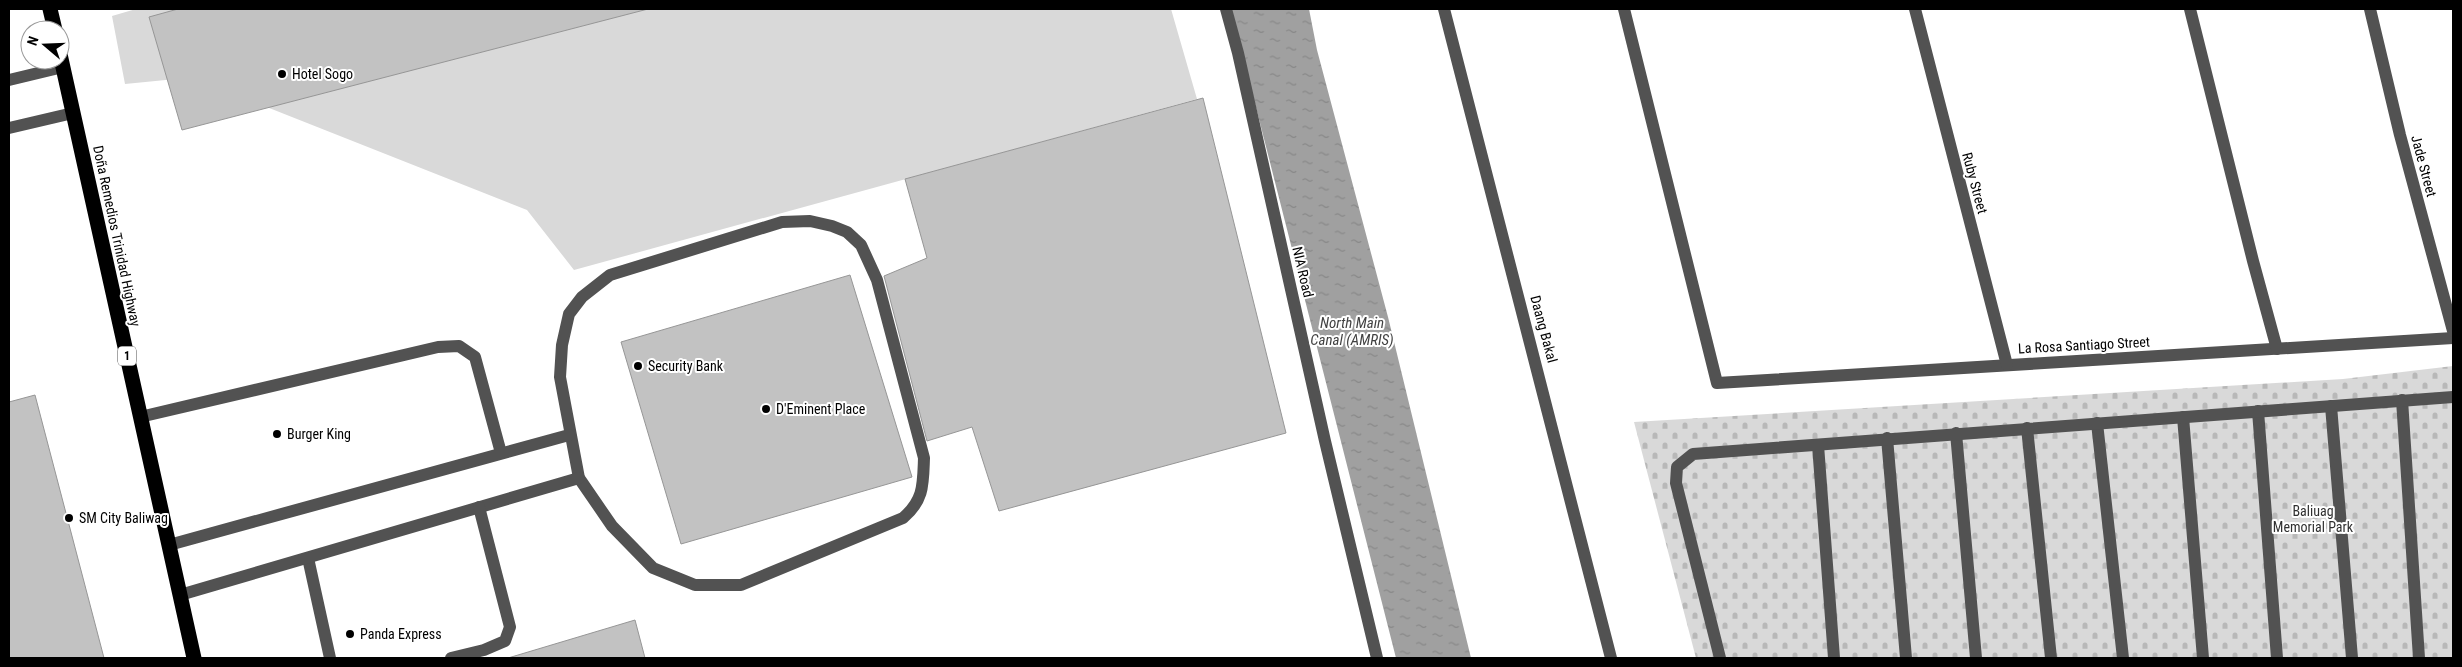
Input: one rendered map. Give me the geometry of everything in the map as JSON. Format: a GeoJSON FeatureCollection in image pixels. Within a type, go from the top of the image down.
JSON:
{"type":"FeatureCollection","features":[{"type":"Feature","properties":{"kind":"highway","name":"Doña Remedios Trinidad Highway"},"geometry":{"type":"LineString","coordinates":[[64,70],[194,658]]}},
{"type":"Feature","properties":{"kind":"street","name":"NIA Road"},"geometry":{"type":"LineString","coordinates":[[1226,9],[1238,53],[1325,441],[1377,658]]}},
{"type":"Feature","properties":{"kind":"street","name":"Daang Bakal"},"geometry":{"type":"LineString","coordinates":[[1444,9],[1611,658]]}},
{"type":"Feature","properties":{"kind":"street","name":"La Rosa Santiago Street"},"geometry":{"type":"LineString","coordinates":[[1624,9],[1717,383],[2453,338]]}},
{"type":"Feature","properties":{"kind":"street","name":"Ruby Street"},"geometry":{"type":"LineString","coordinates":[[1915,9],[2007,365]]}},
{"type":"Feature","properties":{"kind":"street"},"geometry":{"type":"LineString","coordinates":[[2190,9],[2277,349]]}},
{"type":"Feature","properties":{"kind":"street","name":"Jade Street"},"geometry":{"type":"LineString","coordinates":[[2370,9],[2400,135],[2453,331]]}},
{"type":"Feature","properties":{"kind":"street"},"geometry":{"type":"LineString","coordinates":[[9,80],[37,70]]}},
{"type":"Feature","properties":{"kind":"street"},"geometry":{"type":"LineString","coordinates":[[9,128],[73,113]]}},
{"type":"Feature","properties":{"kind":"street"},"geometry":{"type":"LineString","coordinates":[[782,222],[810,222],[832,226],[847,232],[861,245],[877,280],[924,458],[923,488],[915,508],[903,518],[741,585],[695,585],[652,568],[612,526],[579,478],[569,435],[560,377],[562,345],[569,314],[582,296],[610,275],[782,222]]}},
{"type":"Feature","properties":{"kind":"street"},"geometry":{"type":"LineString","coordinates":[[140,417],[438,347],[459,346],[475,357],[501,454]]}},
{"type":"Feature","properties":{"kind":"street"},"geometry":{"type":"LineString","coordinates":[[1720,658],[1676,483],[1678,467],[1693,454],[2453,397]]}},
{"type":"Feature","properties":{"kind":"street"},"geometry":{"type":"LineString","coordinates":[[2402,400],[2419,658]]}},
{"type":"Feature","properties":{"kind":"street"},"geometry":{"type":"LineString","coordinates":[[2331,406],[2352,658]]}},
{"type":"Feature","properties":{"kind":"street"},"geometry":{"type":"LineString","coordinates":[[2258,411],[2277,658]]}},
{"type":"Feature","properties":{"kind":"street"},"geometry":{"type":"LineString","coordinates":[[2183,417],[2203,658]]}},
{"type":"Feature","properties":{"kind":"street"},"geometry":{"type":"LineString","coordinates":[[2097,423],[2123,658]]}},
{"type":"Feature","properties":{"kind":"street"},"geometry":{"type":"LineString","coordinates":[[2027,428],[2050,658]]}},
{"type":"Feature","properties":{"kind":"street"},"geometry":{"type":"LineString","coordinates":[[1956,433],[1976,658]]}},
{"type":"Feature","properties":{"kind":"street"},"geometry":{"type":"LineString","coordinates":[[169,545],[569,435]]}},
{"type":"Feature","properties":{"kind":"street"},"geometry":{"type":"LineString","coordinates":[[1887,438],[1906,658]]}},
{"type":"Feature","properties":{"kind":"street"},"geometry":{"type":"LineString","coordinates":[[1818,445],[1834,658]]}},
{"type":"Feature","properties":{"kind":"street"},"geometry":{"type":"LineString","coordinates":[[180,595],[579,478]]}},
{"type":"Feature","properties":{"kind":"street"},"geometry":{"type":"LineString","coordinates":[[452,658],[484,650],[505,641],[510,627],[479,507]]}},
{"type":"Feature","properties":{"kind":"street"},"geometry":{"type":"LineString","coordinates":[[308,558],[330,658]]}},
{"type":"Feature","properties":{"kind":"green space"},"geometry":{"type":"Polygon","coordinates":[[[136,9],[1171,9],[1197,99],[574,270],[527,210],[249,100],[196,77],[125,84],[112,16],[136,9]]]}},
{"type":"Feature","properties":{"kind":"green space","name":"Baliuag Memorial Park"},"geometry":{"type":"Polygon","coordinates":[[[2453,366],[2453,658],[1696,658],[1634,422],[2343,379],[2453,366]]]}},
{"type":"Feature","properties":{"kind":"water","name":"North Main Canal (AMRIS)"},"geometry":{"type":"Polygon","coordinates":[[[1231,9],[1309,9],[1317,50],[1388,317],[1471,658],[1396,658],[1231,9]]]}},
{"type":"Feature","properties":{"kind":"building","name":"Hotel Sogo"},"geometry":{"type":"Polygon","coordinates":[[[178,9],[648,9],[182,130],[149,17],[178,9]]]}},
{"type":"Feature","properties":{"kind":"building"},"geometry":{"type":"Polygon","coordinates":[[[1203,98],[1286,433],[999,511],[972,427],[927,441],[884,276],[927,258],[905,179],[1203,98]]]}},
{"type":"Feature","properties":{"kind":"building","name":"D'Eminent Place"},"geometry":{"type":"Polygon","coordinates":[[[850,275],[912,477],[681,544],[621,342],[850,275]]]}},
{"type":"Feature","properties":{"kind":"building"},"geometry":{"type":"Polygon","coordinates":[[[35,395],[104,658],[9,658],[9,402],[35,395]]]}},
{"type":"Feature","properties":{"kind":"building"},"geometry":{"type":"Polygon","coordinates":[[[635,620],[645,658],[508,658],[635,620]]]}},
{"type":"Feature","properties":{"kind":"place","name":"Hotel Sogo"},"geometry":{"type":"Point","coordinates":[282,74]}},
{"type":"Feature","properties":{"kind":"place","name":"Security Bank"},"geometry":{"type":"Point","coordinates":[638,366]}},
{"type":"Feature","properties":{"kind":"place","name":"D'Eminent Place"},"geometry":{"type":"Point","coordinates":[766,409]}},
{"type":"Feature","properties":{"kind":"place","name":"Burger King"},"geometry":{"type":"Point","coordinates":[277,434]}},
{"type":"Feature","properties":{"kind":"place","name":"SM City Baliwag"},"geometry":{"type":"Point","coordinates":[69,518]}},
{"type":"Feature","properties":{"kind":"place","name":"Panda Express"},"geometry":{"type":"Point","coordinates":[350,634]}}]}
